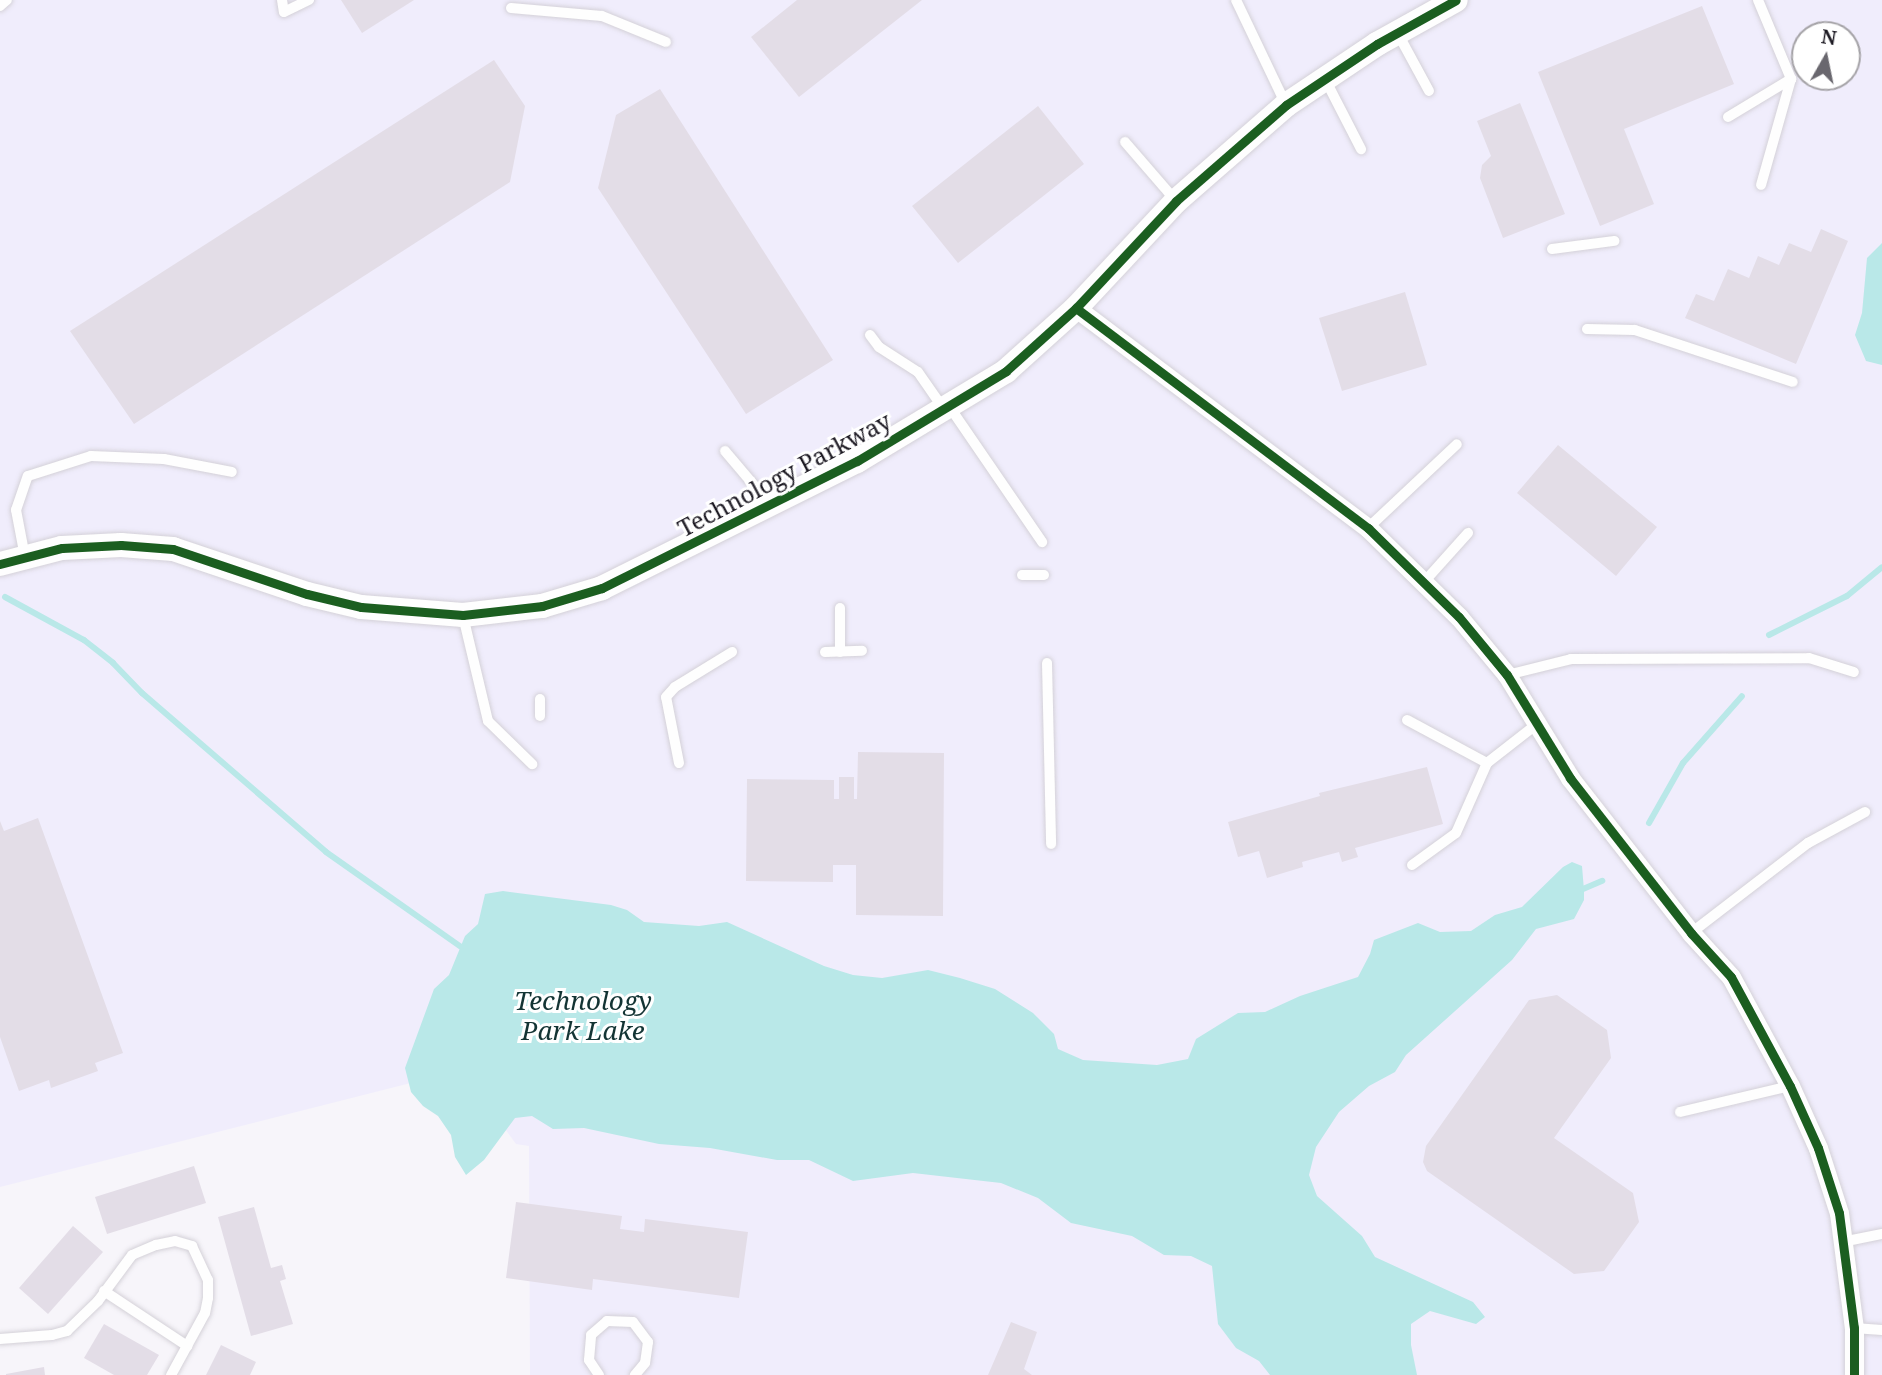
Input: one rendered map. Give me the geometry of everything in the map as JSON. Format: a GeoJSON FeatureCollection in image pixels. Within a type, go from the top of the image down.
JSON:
{"type":"FeatureCollection","features":[{"type":"Feature","properties":{"kind":"street","name":"Technology Parkway"},"geometry":{"type":"LineString","coordinates":[[0,564],[62,548],[121,544],[173,549],[307,594],[361,607],[463,615],[542,606],[602,588],[857,461],[1006,371],[1076,308],[1176,201],[1286,105],[1397,32],[1456,0]]}},
{"type":"Feature","properties":{"kind":"street"},"geometry":{"type":"LineString","coordinates":[[1076,308],[1368,528],[1424,582],[1507,675],[1570,778],[1691,933],[1731,977],[1790,1086],[1818,1148],[1839,1213],[1854,1328],[1854,1375]]}},
{"type":"Feature","properties":{"kind":"lane"},"geometry":{"type":"LineString","coordinates":[[0,6],[7,0]]}},
{"type":"Feature","properties":{"kind":"lane"},"geometry":{"type":"LineString","coordinates":[[282,0],[284,12],[309,0]]}},
{"type":"Feature","properties":{"kind":"lane"},"geometry":{"type":"LineString","coordinates":[[1236,0],[1286,105]]}},
{"type":"Feature","properties":{"kind":"lane"},"geometry":{"type":"LineString","coordinates":[[1758,0],[1791,79],[1761,185]]}},
{"type":"Feature","properties":{"kind":"lane"},"geometry":{"type":"LineString","coordinates":[[511,8],[602,16],[666,42]]}},
{"type":"Feature","properties":{"kind":"lane"},"geometry":{"type":"LineString","coordinates":[[1397,32],[1429,90]]}},
{"type":"Feature","properties":{"kind":"lane"},"geometry":{"type":"LineString","coordinates":[[1324,78],[1361,149]]}},
{"type":"Feature","properties":{"kind":"lane"},"geometry":{"type":"LineString","coordinates":[[1728,117],[1791,79]]}},
{"type":"Feature","properties":{"kind":"lane"},"geometry":{"type":"LineString","coordinates":[[1125,142],[1176,201]]}},
{"type":"Feature","properties":{"kind":"lane"},"geometry":{"type":"LineString","coordinates":[[1552,249],[1614,241]]}},
{"type":"Feature","properties":{"kind":"lane"},"geometry":{"type":"LineString","coordinates":[[1587,329],[1635,330],[1793,382]]}},
{"type":"Feature","properties":{"kind":"lane"},"geometry":{"type":"LineString","coordinates":[[870,335],[879,347],[918,372],[1042,542]]}},
{"type":"Feature","properties":{"kind":"lane"},"geometry":{"type":"LineString","coordinates":[[1368,528],[1457,444]]}},
{"type":"Feature","properties":{"kind":"lane"},"geometry":{"type":"LineString","coordinates":[[725,451],[771,505]]}},
{"type":"Feature","properties":{"kind":"lane"},"geometry":{"type":"LineString","coordinates":[[25,557],[16,510],[28,476],[91,456],[164,459],[232,472]]}},
{"type":"Feature","properties":{"kind":"lane"},"geometry":{"type":"LineString","coordinates":[[1424,582],[1468,533]]}},
{"type":"Feature","properties":{"kind":"lane"},"geometry":{"type":"LineString","coordinates":[[1022,575],[1044,575]]}},
{"type":"Feature","properties":{"kind":"lane"},"geometry":{"type":"LineString","coordinates":[[840,608],[841,652]]}},
{"type":"Feature","properties":{"kind":"lane"},"geometry":{"type":"LineString","coordinates":[[463,615],[488,721],[532,764]]}},
{"type":"Feature","properties":{"kind":"lane"},"geometry":{"type":"LineString","coordinates":[[825,652],[862,651]]}},
{"type":"Feature","properties":{"kind":"lane"},"geometry":{"type":"LineString","coordinates":[[679,763],[666,697],[675,687],[732,652]]}},
{"type":"Feature","properties":{"kind":"lane"},"geometry":{"type":"LineString","coordinates":[[1507,675],[1571,659],[1810,657],[1854,672]]}},
{"type":"Feature","properties":{"kind":"lane"},"geometry":{"type":"LineString","coordinates":[[1047,663],[1051,844]]}},
{"type":"Feature","properties":{"kind":"lane"},"geometry":{"type":"LineString","coordinates":[[540,699],[540,716]]}},
{"type":"Feature","properties":{"kind":"lane"},"geometry":{"type":"LineString","coordinates":[[1407,720],[1487,763]]}},
{"type":"Feature","properties":{"kind":"lane"},"geometry":{"type":"LineString","coordinates":[[1412,865],[1456,833],[1487,763],[1537,724]]}},
{"type":"Feature","properties":{"kind":"lane"},"geometry":{"type":"LineString","coordinates":[[1691,933],[1808,843],[1865,812]]}},
{"type":"Feature","properties":{"kind":"lane"},"geometry":{"type":"LineString","coordinates":[[1680,1112],[1790,1086]]}},
{"type":"Feature","properties":{"kind":"lane"},"geometry":{"type":"LineString","coordinates":[[1842,1242],[1882,1234]]}},
{"type":"Feature","properties":{"kind":"lane"},"geometry":{"type":"LineString","coordinates":[[0,1339],[52,1335],[67,1331],[104,1291],[132,1255],[175,1241],[192,1245],[208,1280],[208,1297],[205,1313],[172,1375]]}},
{"type":"Feature","properties":{"kind":"lane"},"geometry":{"type":"LineString","coordinates":[[104,1291],[187,1346]]}},
{"type":"Feature","properties":{"kind":"lane"},"geometry":{"type":"LineString","coordinates":[[595,1374],[589,1360],[591,1335],[607,1321],[633,1322],[648,1342],[645,1363],[635,1375]]}},
{"type":"Feature","properties":{"kind":"lane"},"geometry":{"type":"LineString","coordinates":[[1854,1328],[1882,1330]]}},
{"type":"Feature","properties":{"kind":"shaded area"},"geometry":{"type":"Polygon","coordinates":[[[0,0],[1882,0],[1882,1375],[530,1375],[529,1146],[516,1144],[462,1070],[0,1187],[0,0]]]}},
{"type":"Feature","properties":{"kind":"water"},"geometry":{"type":"Polygon","coordinates":[[[1882,243],[1882,365],[1866,361],[1855,335],[1862,313],[1867,258],[1882,243]]]}},
{"type":"Feature","properties":{"kind":"water","name":"Technology Park Lake"},"geometry":{"type":"Polygon","coordinates":[[[1572,862],[1582,866],[1584,890],[1584,900],[1574,919],[1536,929],[1512,960],[1406,1055],[1395,1072],[1369,1086],[1339,1112],[1316,1147],[1309,1175],[1317,1196],[1362,1236],[1375,1257],[1473,1302],[1485,1317],[1476,1324],[1430,1311],[1411,1324],[1411,1345],[1417,1375],[1270,1375],[1259,1361],[1236,1348],[1218,1324],[1212,1266],[1191,1256],[1164,1255],[1132,1236],[1071,1223],[1038,1198],[1001,1183],[913,1173],[853,1181],[809,1160],[777,1160],[710,1148],[659,1144],[584,1128],[553,1129],[532,1116],[515,1118],[484,1160],[466,1175],[455,1157],[451,1135],[438,1116],[423,1106],[411,1092],[405,1068],[434,989],[449,975],[465,936],[478,924],[485,894],[503,891],[611,905],[627,910],[644,922],[699,926],[727,922],[824,966],[853,975],[882,978],[928,970],[960,978],[995,989],[1033,1013],[1054,1034],[1058,1049],[1083,1060],[1157,1065],[1188,1059],[1196,1039],[1238,1013],[1265,1012],[1300,996],[1358,977],[1374,940],[1418,923],[1440,932],[1471,931],[1495,915],[1522,907],[1563,867],[1572,862]]]}},
{"type":"Feature","properties":{"kind":"building"},"geometry":{"type":"Polygon","coordinates":[[[341,0],[414,0],[362,33],[341,0]]]}},
{"type":"Feature","properties":{"kind":"building"},"geometry":{"type":"Polygon","coordinates":[[[797,0],[922,0],[799,97],[751,37],[797,0]]]}},
{"type":"Feature","properties":{"kind":"building"},"geometry":{"type":"Polygon","coordinates":[[[1702,6],[1734,84],[1624,129],[1654,204],[1600,226],[1538,72],[1702,6]]]}},
{"type":"Feature","properties":{"kind":"building"},"geometry":{"type":"Polygon","coordinates":[[[494,60],[525,106],[510,182],[134,424],[70,331],[494,60]]]}},
{"type":"Feature","properties":{"kind":"building"},"geometry":{"type":"Polygon","coordinates":[[[660,89],[833,360],[746,414],[598,188],[616,115],[660,89]]]}},
{"type":"Feature","properties":{"kind":"building"},"geometry":{"type":"Polygon","coordinates":[[[1520,103],[1565,214],[1503,238],[1480,178],[1482,165],[1491,156],[1477,121],[1520,103]]]}},
{"type":"Feature","properties":{"kind":"building"},"geometry":{"type":"Polygon","coordinates":[[[1038,106],[1084,164],[958,263],[912,206],[1038,106]]]}},
{"type":"Feature","properties":{"kind":"building"},"geometry":{"type":"Polygon","coordinates":[[[1821,229],[1848,241],[1796,364],[1685,318],[1696,294],[1714,301],[1728,269],[1749,278],[1758,256],[1779,265],[1789,243],[1811,252],[1821,229]]]}},
{"type":"Feature","properties":{"kind":"building"},"geometry":{"type":"Polygon","coordinates":[[[1405,292],[1427,365],[1342,391],[1319,318],[1405,292]]]}},
{"type":"Feature","properties":{"kind":"building"},"geometry":{"type":"Polygon","coordinates":[[[1558,445],[1657,527],[1616,576],[1517,493],[1558,445]]]}},
{"type":"Feature","properties":{"kind":"building"},"geometry":{"type":"Polygon","coordinates":[[[858,752],[944,753],[943,916],[856,915],[856,865],[833,865],[833,882],[746,881],[747,779],[834,780],[834,799],[839,799],[839,777],[854,777],[854,799],[857,799],[858,752]]]}},
{"type":"Feature","properties":{"kind":"building"},"geometry":{"type":"Polygon","coordinates":[[[1427,767],[1443,824],[1355,848],[1358,857],[1342,862],[1339,852],[1302,862],[1303,867],[1267,878],[1259,851],[1238,857],[1228,822],[1320,796],[1319,793],[1427,767]]]}},
{"type":"Feature","properties":{"kind":"building"},"geometry":{"type":"Polygon","coordinates":[[[38,818],[123,1053],[95,1063],[98,1071],[51,1088],[49,1080],[19,1091],[0,1037],[0,821],[4,831],[38,818]]]}},
{"type":"Feature","properties":{"kind":"building"},"geometry":{"type":"Polygon","coordinates":[[[1557,995],[1607,1030],[1611,1058],[1554,1138],[1633,1193],[1639,1222],[1604,1271],[1574,1274],[1427,1171],[1423,1162],[1426,1146],[1529,1000],[1557,995]]]}},
{"type":"Feature","properties":{"kind":"building"},"geometry":{"type":"Polygon","coordinates":[[[194,1166],[206,1203],[107,1234],[95,1197],[194,1166]]]}},
{"type":"Feature","properties":{"kind":"building"},"geometry":{"type":"Polygon","coordinates":[[[516,1202],[622,1216],[620,1229],[644,1232],[645,1219],[748,1232],[739,1298],[593,1279],[592,1290],[506,1278],[516,1202]]]}},
{"type":"Feature","properties":{"kind":"building"},"geometry":{"type":"Polygon","coordinates":[[[254,1207],[271,1268],[282,1265],[286,1279],[280,1281],[293,1324],[251,1336],[218,1217],[254,1207]]]}},
{"type":"Feature","properties":{"kind":"building"},"geometry":{"type":"Polygon","coordinates":[[[73,1226],[103,1252],[48,1314],[19,1288],[73,1226]]]}},
{"type":"Feature","properties":{"kind":"building"},"geometry":{"type":"Polygon","coordinates":[[[1011,1322],[1037,1332],[1024,1369],[1032,1375],[988,1375],[1011,1322]]]}},
{"type":"Feature","properties":{"kind":"building"},"geometry":{"type":"Polygon","coordinates":[[[104,1324],[159,1355],[147,1375],[114,1375],[84,1358],[104,1324]]]}},
{"type":"Feature","properties":{"kind":"building"},"geometry":{"type":"Polygon","coordinates":[[[221,1345],[256,1362],[250,1375],[206,1375],[221,1345]]]}},
{"type":"Feature","properties":{"kind":"building"},"geometry":{"type":"Polygon","coordinates":[[[44,1367],[45,1375],[6,1375],[6,1374],[44,1367]]]}},
{"type":"Feature","properties":{"kind":"waterway"},"geometry":{"type":"LineString","coordinates":[[1769,635],[1847,596],[1882,567]]}},
{"type":"Feature","properties":{"kind":"waterway"},"geometry":{"type":"LineString","coordinates":[[5,597],[84,640],[326,852],[461,947]]}},
{"type":"Feature","properties":{"kind":"waterway"},"geometry":{"type":"LineString","coordinates":[[1649,823],[1683,763],[1742,696]]}},
{"type":"Feature","properties":{"kind":"waterway"},"geometry":{"type":"LineString","coordinates":[[1583,889],[1602,881]]}},
{"type":"Feature","properties":{"kind":"cycle path"},"geometry":{"type":"LineString","coordinates":[[0,564],[62,548],[121,545],[173,549],[307,594],[361,607],[463,615],[542,606],[602,588],[857,461],[1006,371],[1076,308],[1176,201],[1286,105],[1377,44],[1456,0]]}},
{"type":"Feature","properties":{"kind":"cycle path"},"geometry":{"type":"LineString","coordinates":[[1076,308],[1368,528],[1459,617],[1507,675],[1570,778],[1691,933],[1731,977],[1790,1086],[1818,1148],[1839,1213],[1854,1328],[1854,1375]]}}]}
